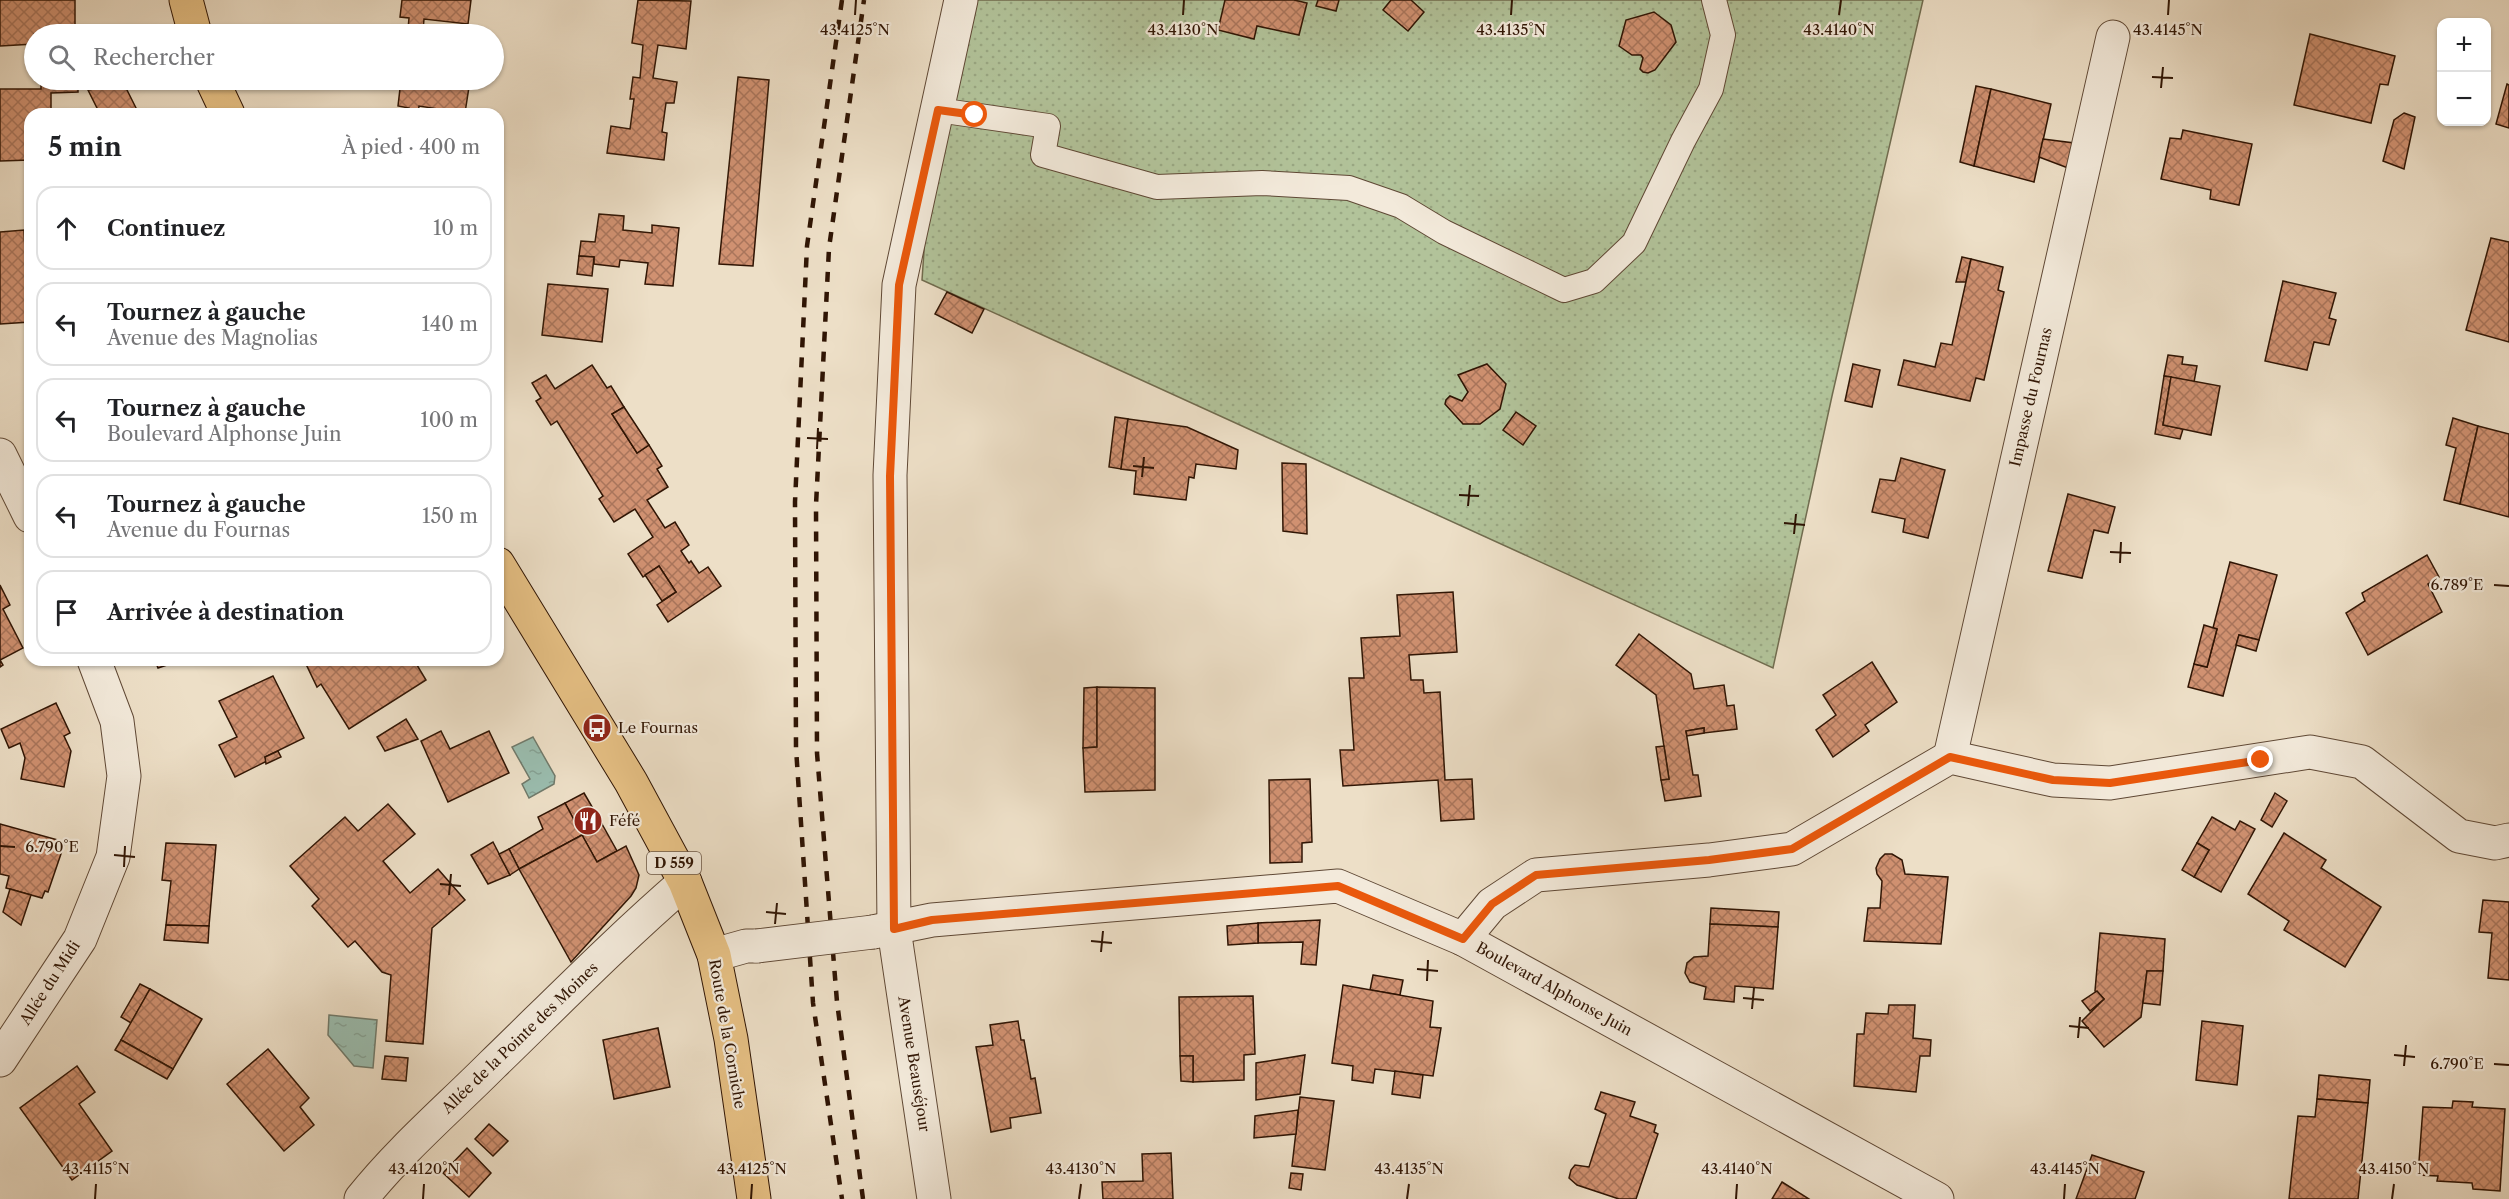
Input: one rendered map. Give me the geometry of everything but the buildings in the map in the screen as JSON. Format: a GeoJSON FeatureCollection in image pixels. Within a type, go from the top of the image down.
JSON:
{"type":"FeatureCollection","features":[{"type":"Feature","properties":{"kind":"main road"},"geometry":{"type":"LineString","coordinates":[[186,0],[192,24]]}},
{"type":"Feature","properties":{"kind":"main road"},"geometry":{"type":"LineString","coordinates":[[217,90],[225,108]]}},
{"type":"Feature","properties":{"kind":"main road","name":"Route de la Corniche"},"geometry":{"type":"LineString","coordinates":[[504,574],[631,782],[685,882],[714,955],[731,1039],[754,1199]]}},
{"type":"Feature","properties":{"kind":"street","name":"Avenue Beauséjour"},"geometry":{"type":"LineString","coordinates":[[934,1199],[884,931],[890,476],[899,285],[961,0]]}},
{"type":"Feature","properties":{"kind":"street","name":"Impasse du Fournas"},"geometry":{"type":"LineString","coordinates":[[1950,757],[2113,37]]}},
{"type":"Feature","properties":{"kind":"street"},"geometry":{"type":"LineString","coordinates":[[0,455],[24,504]]}},
{"type":"Feature","properties":{"kind":"street","name":"Allée du Midi"},"geometry":{"type":"LineString","coordinates":[[0,1060],[80,939],[113,857],[124,776],[117,721],[96,666]]}},
{"type":"Feature","properties":{"kind":"street"},"geometry":{"type":"LineString","coordinates":[[1463,939],[1492,904],[1536,875],[1709,860],[1792,849],[1950,757],[2053,780],[2110,783],[2310,752],[2362,762],[2459,836],[2495,843],[2509,840]]}},
{"type":"Feature","properties":{"kind":"street","name":"Allée de la Pointe des Moines"},"geometry":{"type":"LineString","coordinates":[[361,1199],[382,1173],[634,927],[685,882]]}},
{"type":"Feature","properties":{"kind":"street","name":"Boulevard Alphonse Juin"},"geometry":{"type":"LineString","coordinates":[[714,955],[746,946],[884,931],[932,920],[1338,886],[1463,939],[1938,1199]]}},
{"type":"Feature","properties":{"kind":"lane"},"geometry":{"type":"LineString","coordinates":[[938,110],[1048,126],[1043,155],[1157,187],[1262,183],[1349,188],[1401,206],[1444,232],[1564,290],[1594,280],[1634,243],[1711,89],[1723,35],[1714,0]]}},
{"type":"Feature","properties":{"kind":"shaded area"},"geometry":{"type":"Polygon","coordinates":[[[968,0],[1923,0],[1832,396],[1773,668],[922,280],[927,208],[968,0]]]}},
{"type":"Feature","properties":{"kind":"water"},"geometry":{"type":"Polygon","coordinates":[[[533,737],[555,776],[554,784],[529,798],[522,784],[530,779],[512,747],[533,737]]]}},
{"type":"Feature","properties":{"kind":"water"},"geometry":{"type":"Polygon","coordinates":[[[329,1015],[377,1020],[373,1068],[354,1066],[328,1035],[329,1015]]]}},
{"type":"Feature","properties":{"kind":"railway"},"geometry":{"type":"LineString","coordinates":[[842,0],[807,246],[795,502],[796,748],[813,1003],[842,1199]]}},
{"type":"Feature","properties":{"kind":"railway"},"geometry":{"type":"LineString","coordinates":[[863,1199],[837,1002],[817,753],[816,505],[829,248],[864,0]]}},
{"type":"Feature","properties":{"kind":"place","name":"Le Fournas"},"geometry":{"type":"Point","coordinates":[597,728]}},
{"type":"Feature","properties":{"kind":"place","name":"Féfé"},"geometry":{"type":"Point","coordinates":[588,821]}},
{"type":"Feature","properties":{"kind":"route"},"geometry":{"type":"LineString","coordinates":[[975,115],[938,110],[899,285],[890,476],[894,929],[932,920],[1338,886],[1463,939],[1492,904],[1536,875],[1709,860],[1792,849],[1950,757],[2053,780],[2110,783],[2261,760]]}}]}
